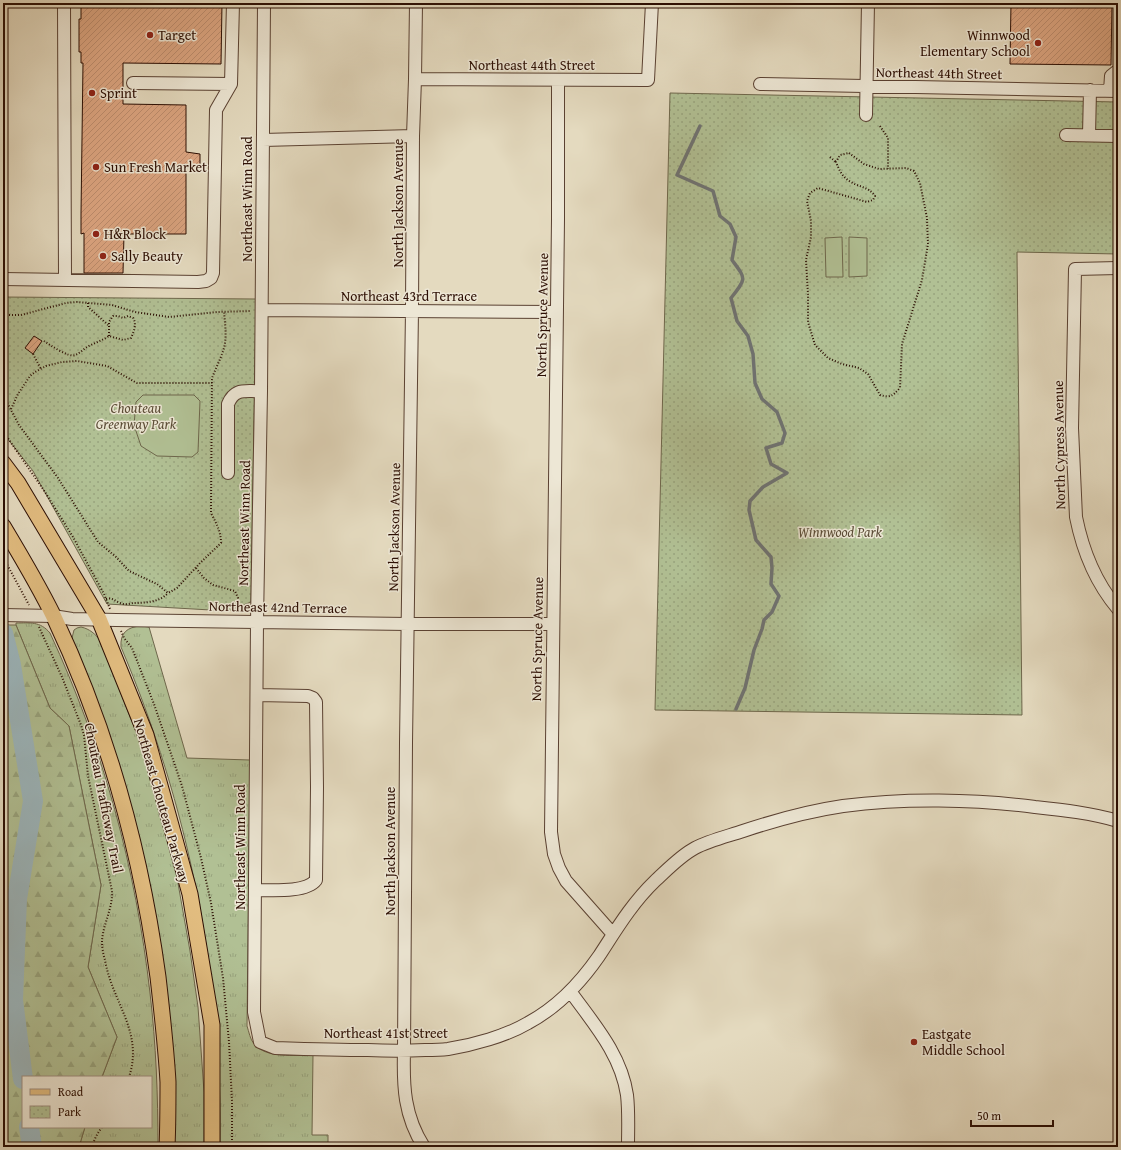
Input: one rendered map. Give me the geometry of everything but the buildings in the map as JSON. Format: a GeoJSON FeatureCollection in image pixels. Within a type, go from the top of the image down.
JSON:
{"type":"FeatureCollection","features":[{"type":"Feature","properties":{"kind":"main road","name":"Northeast Chouteau Parkway"},"geometry":{"type":"LineString","coordinates":[[3,462],[18,483],[99,619],[146,735],[190,894],[212,1025],[212,1147]]}},
{"type":"Feature","properties":{"kind":"main road"},"geometry":{"type":"LineString","coordinates":[[3,526],[22,557],[70,652],[117,782],[146,898],[152,934],[163,1020],[168,1082],[168,1147]]}},
{"type":"Feature","properties":{"kind":"street"},"geometry":{"type":"LineString","coordinates":[[64,3],[65,279]]}},
{"type":"Feature","properties":{"kind":"street"},"geometry":{"type":"LineString","coordinates":[[3,279],[198,282],[206,281],[211,278],[213,273],[216,110],[231,84],[233,3]]}},
{"type":"Feature","properties":{"kind":"street","name":"Northeast Winn Road"},"geometry":{"type":"LineString","coordinates":[[260,1042],[254,1012],[256,695],[262,391],[264,3]]}},
{"type":"Feature","properties":{"kind":"street","name":"North Jackson Avenue"},"geometry":{"type":"LineString","coordinates":[[416,3],[413,136],[403,1077],[405,1098],[410,1119],[418,1138],[424,1147]]}},
{"type":"Feature","properties":{"kind":"street","name":"Northeast 44th Street"},"geometry":{"type":"LineString","coordinates":[[415,79],[648,80],[652,3]]}},
{"type":"Feature","properties":{"kind":"street"},"geometry":{"type":"LineString","coordinates":[[866,115],[868,3]]}},
{"type":"Feature","properties":{"kind":"street"},"geometry":{"type":"LineString","coordinates":[[1114,91],[1111,76],[1116,72]]}},
{"type":"Feature","properties":{"kind":"street","name":"North Spruce Avenue"},"geometry":{"type":"LineString","coordinates":[[558,80],[557,312],[552,624],[552,840],[554,854],[566,881],[612,933]]}},
{"type":"Feature","properties":{"kind":"street"},"geometry":{"type":"LineString","coordinates":[[133,83],[231,84]]}},
{"type":"Feature","properties":{"kind":"street","name":"Northeast 44th Street"},"geometry":{"type":"LineString","coordinates":[[760,84],[1114,91]]}},
{"type":"Feature","properties":{"kind":"street"},"geometry":{"type":"LineString","coordinates":[[1089,135],[1090,90]]}},
{"type":"Feature","properties":{"kind":"street"},"geometry":{"type":"LineString","coordinates":[[1066,134],[1118,136]]}},
{"type":"Feature","properties":{"kind":"street"},"geometry":{"type":"LineString","coordinates":[[263,140],[413,136]]}},
{"type":"Feature","properties":{"kind":"street","name":"North Cypress Avenue"},"geometry":{"type":"LineString","coordinates":[[1118,268],[1075,269],[1072,428],[1076,517],[1086,555],[1096,579],[1108,598],[1118,609]]}},
{"type":"Feature","properties":{"kind":"street","name":"Northeast 43rd Terrace"},"geometry":{"type":"LineString","coordinates":[[262,310],[557,312]]}},
{"type":"Feature","properties":{"kind":"street"},"geometry":{"type":"LineString","coordinates":[[228,472],[228,404],[231,396],[239,392],[262,391]]}},
{"type":"Feature","properties":{"kind":"street","name":"Northeast 42nd Terrace"},"geometry":{"type":"LineString","coordinates":[[3,615],[53,616],[72,619],[408,624],[552,624]]}},
{"type":"Feature","properties":{"kind":"street"},"geometry":{"type":"LineString","coordinates":[[255,890],[288,890],[302,888],[313,884],[316,880],[317,787],[316,702],[313,698],[308,696],[256,695]]}},
{"type":"Feature","properties":{"kind":"street"},"geometry":{"type":"LineString","coordinates":[[628,1147],[627,1094],[622,1074],[614,1054],[603,1036],[570,991],[585,975],[625,915],[654,883],[677,861],[694,848],[765,824],[809,812],[843,806],[880,803],[925,801],[1015,804],[1105,817],[1118,821]]}},
{"type":"Feature","properties":{"kind":"street","name":"Northeast 41st Street"},"geometry":{"type":"LineString","coordinates":[[260,1042],[275,1048],[404,1051],[447,1050],[478,1042],[528,1024],[547,1011],[570,991]]}},
{"type":"Feature","properties":{"kind":"path"},"geometry":{"type":"LineString","coordinates":[[880,126],[888,138],[888,169]]}},
{"type":"Feature","properties":{"kind":"path"},"geometry":{"type":"LineString","coordinates":[[830,157],[836,162],[841,174],[849,182],[872,191],[875,196],[873,200],[867,202],[818,188],[810,193],[807,201],[811,222],[811,237],[806,260],[808,322],[815,345],[828,358],[842,364],[859,368],[868,374],[880,395],[888,397],[893,395],[900,388],[902,344],[922,280],[928,244],[926,218],[920,183],[914,171],[906,168],[879,169],[864,164],[849,153],[840,155],[836,162]]}},
{"type":"Feature","properties":{"kind":"path"},"geometry":{"type":"LineString","coordinates":[[3,315],[28,314],[71,302],[112,305],[135,312],[169,317],[262,310]]}},
{"type":"Feature","properties":{"kind":"path"},"geometry":{"type":"LineString","coordinates":[[88,303],[88,307],[109,325]]}},
{"type":"Feature","properties":{"kind":"path"},"geometry":{"type":"LineString","coordinates":[[108,336],[123,340],[132,338],[135,330],[135,321],[133,318],[135,312]]}},
{"type":"Feature","properties":{"kind":"path"},"geometry":{"type":"LineString","coordinates":[[106,599],[112,599],[123,604],[144,603],[163,598],[177,588],[221,543],[221,535],[218,526],[211,513],[212,378],[224,347],[224,312]]}},
{"type":"Feature","properties":{"kind":"path"},"geometry":{"type":"LineString","coordinates":[[44,341],[64,353],[75,356],[90,345],[103,340],[108,336],[110,318],[113,316],[123,318],[128,316],[133,318]]}},
{"type":"Feature","properties":{"kind":"path"},"geometry":{"type":"LineString","coordinates":[[33,354],[40,369]]}},
{"type":"Feature","properties":{"kind":"path"},"geometry":{"type":"LineString","coordinates":[[73,356],[73,361]]}},
{"type":"Feature","properties":{"kind":"path"},"geometry":{"type":"LineString","coordinates":[[11,409],[26,381],[35,372],[51,365],[73,361],[107,366],[137,383],[212,383]]}},
{"type":"Feature","properties":{"kind":"path"},"geometry":{"type":"LineString","coordinates":[[3,395],[19,424],[58,478],[98,542],[130,571],[157,584],[168,593]]}},
{"type":"Feature","properties":{"kind":"path","name":"Chouteau Trafficway Trail"},"geometry":{"type":"LineString","coordinates":[[3,557],[34,615],[82,725],[88,776],[113,899],[102,942],[103,950],[113,987],[127,1020],[132,1038],[133,1057],[129,1076]]}},
{"type":"Feature","properties":{"kind":"path"},"geometry":{"type":"LineString","coordinates":[[196,568],[204,578],[213,585],[235,591],[238,598],[238,610],[257,622]]}},
{"type":"Feature","properties":{"kind":"path"},"geometry":{"type":"LineString","coordinates":[[93,1147],[95,1139],[101,1128]]}},
{"type":"Feature","properties":{"kind":"green space","name":"Winnwood Park"},"geometry":{"type":"Polygon","coordinates":[[[670,93],[1118,102],[1118,254],[1017,252],[1022,715],[655,710],[670,93]]]}},
{"type":"Feature","properties":{"kind":"green space"},"geometry":{"type":"Polygon","coordinates":[[[842,237],[843,277],[826,277],[825,238],[842,237]]]}},
{"type":"Feature","properties":{"kind":"green space"},"geometry":{"type":"Polygon","coordinates":[[[849,237],[867,238],[867,276],[849,277],[849,237]]]}},
{"type":"Feature","properties":{"kind":"green space","name":"Chouteau Greenway Park"},"geometry":{"type":"Polygon","coordinates":[[[3,297],[256,299],[251,602],[228,611],[107,604],[33,471],[3,433],[3,297]]]}},
{"type":"Feature","properties":{"kind":"green space"},"geometry":{"type":"Polygon","coordinates":[[[143,395],[194,395],[200,401],[198,452],[192,457],[157,456],[141,446],[134,425],[136,402],[143,395]]]}},
{"type":"Feature","properties":{"kind":"green space"},"geometry":{"type":"Polygon","coordinates":[[[16,623],[30,623],[39,625],[50,633],[86,720],[115,809],[136,900],[150,993],[154,1031],[158,1109],[158,1147],[79,1147],[85,1128],[152,1128],[152,1076],[102,1076],[117,1037],[88,967],[101,885],[69,726],[50,708],[16,623]]]}},
{"type":"Feature","properties":{"kind":"green space"},"geometry":{"type":"Polygon","coordinates":[[[3,625],[16,625],[50,708],[69,726],[101,885],[88,967],[117,1037],[102,1076],[22,1076],[22,1128],[85,1128],[79,1147],[3,1147],[3,625]]]}},
{"type":"Feature","properties":{"kind":"green space"},"geometry":{"type":"Polygon","coordinates":[[[141,626],[149,627],[187,758],[250,760],[247,1026],[254,1044],[266,1052],[282,1055],[313,1055],[312,1135],[328,1135],[328,1147],[220,1147],[219,1083],[215,1019],[208,955],[197,892],[183,830],[165,768],[145,707],[121,647],[123,634],[128,629],[141,626]]]}},
{"type":"Feature","properties":{"kind":"green space"},"geometry":{"type":"Polygon","coordinates":[[[81,627],[92,632],[100,640],[136,732],[163,818],[176,872],[198,1007],[204,1092],[204,1147],[174,1147],[163,969],[73,644],[72,638],[74,630],[81,627]]]}},
{"type":"Feature","properties":{"kind":"waterway"},"geometry":{"type":"LineString","coordinates":[[700,126],[677,175],[713,191],[720,216],[730,224],[736,237],[732,260],[740,271],[743,279],[740,286],[731,298],[737,321],[748,336],[753,354],[755,383],[762,399],[777,412],[785,433],[782,443],[766,448],[771,464],[787,473],[763,487],[750,501],[749,510],[756,540],[771,557],[771,584],[779,596],[772,612],[764,620],[754,650],[745,688],[736,709]]}},
{"type":"Feature","properties":{"kind":"waterway"},"geometry":{"type":"LineString","coordinates":[[3,633],[11,665],[33,801],[17,899],[13,1000],[23,1076]]}},
{"type":"Feature","properties":{"kind":"waterway"},"geometry":{"type":"LineString","coordinates":[[29,1128],[32,1147]]}},
{"type":"Feature","properties":{"kind":"place","name":"Target"},"geometry":{"type":"Point","coordinates":[150,35]}},
{"type":"Feature","properties":{"kind":"place","name":"Winnwood Elementary School"},"geometry":{"type":"Point","coordinates":[1038,43]}},
{"type":"Feature","properties":{"kind":"place","name":"Sprint"},"geometry":{"type":"Point","coordinates":[92,93]}},
{"type":"Feature","properties":{"kind":"place","name":"Sun Fresh Market"},"geometry":{"type":"Point","coordinates":[96,167]}},
{"type":"Feature","properties":{"kind":"place","name":"H&R Block"},"geometry":{"type":"Point","coordinates":[96,234]}},
{"type":"Feature","properties":{"kind":"place","name":"Sally Beauty"},"geometry":{"type":"Point","coordinates":[103,256]}},
{"type":"Feature","properties":{"kind":"place","name":"Eastgate Middle School"},"geometry":{"type":"Point","coordinates":[914,1042]}}]}
